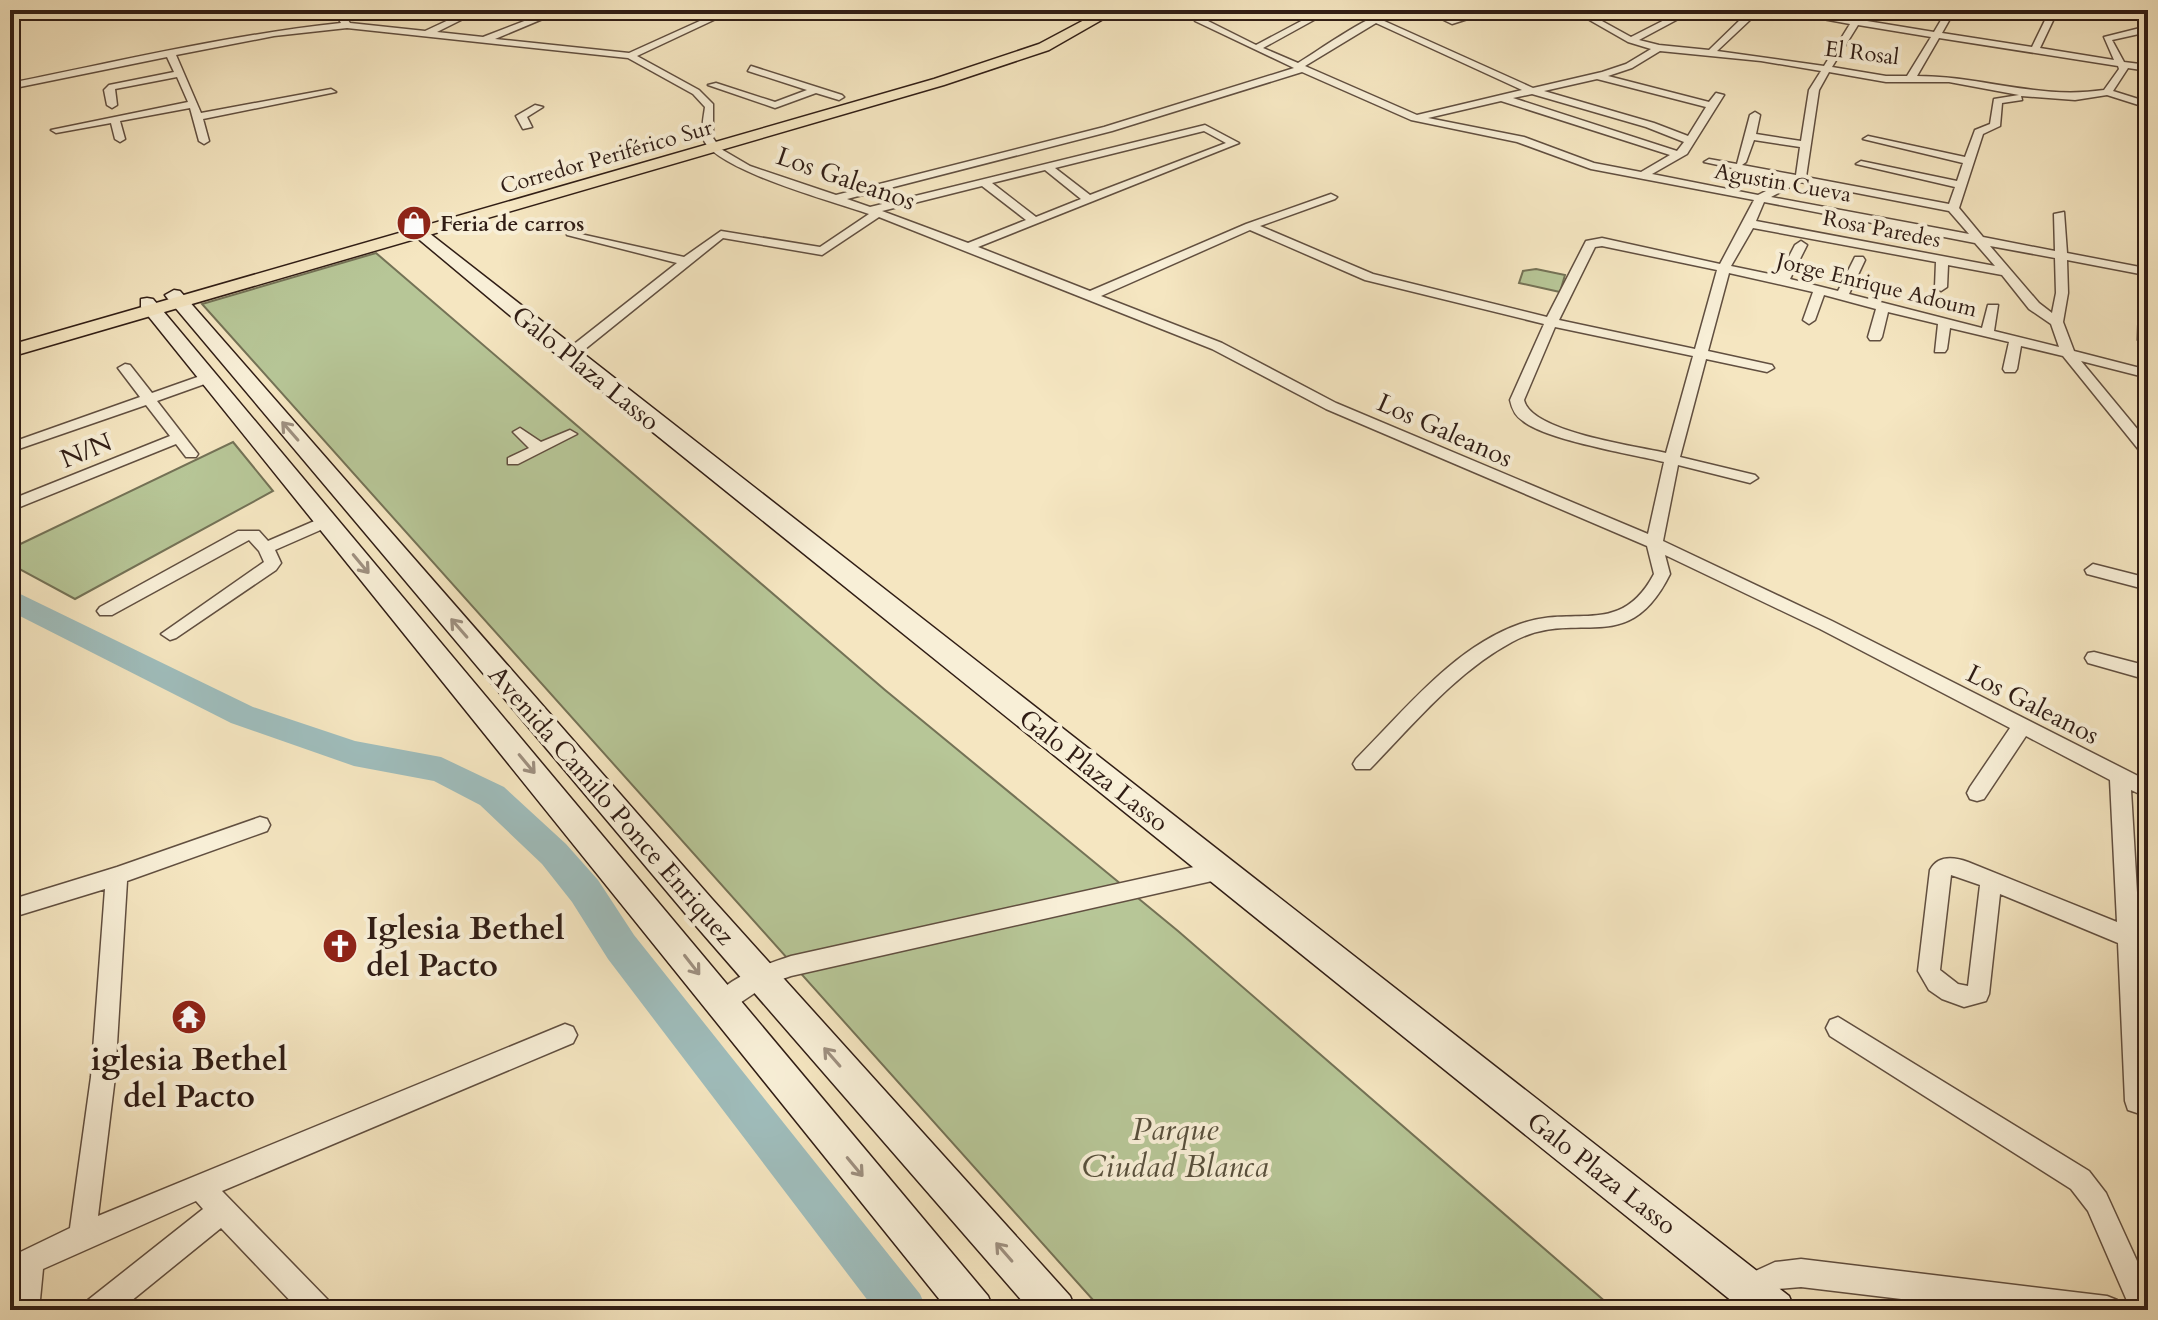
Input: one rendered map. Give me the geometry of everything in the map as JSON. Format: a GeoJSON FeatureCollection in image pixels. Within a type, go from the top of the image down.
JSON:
{"type":"FeatureCollection","features":[{"type":"Feature","properties":{"kind":"main road","name":"Corredor Periférico Sur"},"geometry":{"type":"LineString","coordinates":[[714,146],[991,61],[1036,45],[1102,10]]}},
{"type":"Feature","properties":{"kind":"main road","name":"Corredor Periférico Sur"},"geometry":{"type":"LineString","coordinates":[[10,341],[419,231],[1008,60],[1069,35],[1113,10]]}},
{"type":"Feature","properties":{"kind":"main road","name":"Galo Plaza Lasso"},"geometry":{"type":"LineString","coordinates":[[419,231],[569,355],[1775,1310]]}},
{"type":"Feature","properties":{"kind":"main road","name":"Corredor Periférico Sur"},"geometry":{"type":"LineString","coordinates":[[10,351],[163,302]]}},
{"type":"Feature","properties":{"kind":"main road","name":"Avenida Camilo Ponce Enriquez"},"geometry":{"type":"LineString","coordinates":[[163,302],[1056,1310]]}},
{"type":"Feature","properties":{"kind":"main road","name":"Avenida Camilo Ponce Enriquez"},"geometry":{"type":"LineString","coordinates":[[202,349],[208,378],[974,1310]]}},
{"type":"Feature","properties":{"kind":"street"},"geometry":{"type":"LineString","coordinates":[[337,10],[347,25]]}},
{"type":"Feature","properties":{"kind":"street"},"geometry":{"type":"LineString","coordinates":[[426,34],[477,10]]}},
{"type":"Feature","properties":{"kind":"street"},"geometry":{"type":"LineString","coordinates":[[483,40],[560,10]]}},
{"type":"Feature","properties":{"kind":"street"},"geometry":{"type":"LineString","coordinates":[[630,56],[731,10]]}},
{"type":"Feature","properties":{"kind":"street","name":"Agustin Cueva"},"geometry":{"type":"LineString","coordinates":[[1215,10],[1198,19],[1415,118],[1520,139],[1591,166],[2146,272]]}},
{"type":"Feature","properties":{"kind":"street"},"geometry":{"type":"LineString","coordinates":[[1256,48],[1328,10]]}},
{"type":"Feature","properties":{"kind":"street"},"geometry":{"type":"LineString","coordinates":[[834,199],[1108,129],[1300,68],[1373,19],[1392,10]]}},
{"type":"Feature","properties":{"kind":"street"},"geometry":{"type":"LineString","coordinates":[[1427,10],[1452,21],[1473,16],[1459,10]]}},
{"type":"Feature","properties":{"kind":"street","name":"El Rosal"},"geometry":{"type":"LineString","coordinates":[[1576,10],[1631,40],[1658,48],[1886,79],[1949,79],[2051,97],[2107,92],[2148,105]]}},
{"type":"Feature","properties":{"kind":"street"},"geometry":{"type":"LineString","coordinates":[[1631,40],[1691,10]]}},
{"type":"Feature","properties":{"kind":"street"},"geometry":{"type":"LineString","coordinates":[[1713,50],[1747,18],[1750,10]]}},
{"type":"Feature","properties":{"kind":"street"},"geometry":{"type":"LineString","coordinates":[[1778,10],[1938,32],[2148,68]]}},
{"type":"Feature","properties":{"kind":"street"},"geometry":{"type":"LineString","coordinates":[[1800,177],[1814,90],[1863,10]]}},
{"type":"Feature","properties":{"kind":"street"},"geometry":{"type":"LineString","coordinates":[[1911,78],[1951,10]]}},
{"type":"Feature","properties":{"kind":"street"},"geometry":{"type":"LineString","coordinates":[[2035,50],[2054,10]]}},
{"type":"Feature","properties":{"kind":"street"},"geometry":{"type":"LineString","coordinates":[[1373,19],[1530,90],[1637,121],[1690,141]]}},
{"type":"Feature","properties":{"kind":"street"},"geometry":{"type":"LineString","coordinates":[[10,86],[284,31],[347,25],[630,56],[696,92],[710,106],[708,138],[714,146]]}},
{"type":"Feature","properties":{"kind":"street"},"geometry":{"type":"LineString","coordinates":[[2107,92],[2124,69],[2107,39],[2148,29]]}},
{"type":"Feature","properties":{"kind":"street"},"geometry":{"type":"LineString","coordinates":[[1415,118],[1596,76],[1629,66],[1658,48]]}},
{"type":"Feature","properties":{"kind":"street"},"geometry":{"type":"LineString","coordinates":[[170,53],[194,104],[204,141]]}},
{"type":"Feature","properties":{"kind":"street"},"geometry":{"type":"LineString","coordinates":[[738,74],[767,62]]}},
{"type":"Feature","properties":{"kind":"street"},"geometry":{"type":"LineString","coordinates":[[751,69],[839,97]]}},
{"type":"Feature","properties":{"kind":"street"},"geometry":{"type":"LineString","coordinates":[[112,105],[109,90],[112,87],[180,74]]}},
{"type":"Feature","properties":{"kind":"street"},"geometry":{"type":"LineString","coordinates":[[1596,76],[1712,106]]}},
{"type":"Feature","properties":{"kind":"street"},"geometry":{"type":"LineString","coordinates":[[696,92],[726,79]]}},
{"type":"Feature","properties":{"kind":"street"},"geometry":{"type":"LineString","coordinates":[[713,85],[775,105],[816,90]]}},
{"type":"Feature","properties":{"kind":"street"},"geometry":{"type":"LineString","coordinates":[[198,117],[331,92]]}},
{"type":"Feature","properties":{"kind":"street"},"geometry":{"type":"LineString","coordinates":[[1642,176],[1679,155],[1719,95]]}},
{"type":"Feature","properties":{"kind":"street"},"geometry":{"type":"LineString","coordinates":[[1499,97],[1679,155]]}},
{"type":"Feature","properties":{"kind":"street"},"geometry":{"type":"LineString","coordinates":[[1953,208],[1979,132],[1995,126],[1997,101],[2025,98]]}},
{"type":"Feature","properties":{"kind":"street"},"geometry":{"type":"LineString","coordinates":[[56,130],[194,104]]}},
{"type":"Feature","properties":{"kind":"street"},"geometry":{"type":"LineString","coordinates":[[527,127],[521,116],[538,107]]}},
{"type":"Feature","properties":{"kind":"street"},"geometry":{"type":"LineString","coordinates":[[1741,162],[1755,115]]}},
{"type":"Feature","properties":{"kind":"street"},"geometry":{"type":"LineString","coordinates":[[115,119],[120,139]]}},
{"type":"Feature","properties":{"kind":"street"},"geometry":{"type":"LineString","coordinates":[[569,355],[715,237],[727,232],[822,251],[874,211],[982,181],[1205,128],[1234,143],[966,248]]}},
{"type":"Feature","properties":{"kind":"street"},"geometry":{"type":"LineString","coordinates":[[1750,136],[1806,145]]}},
{"type":"Feature","properties":{"kind":"street"},"geometry":{"type":"LineString","coordinates":[[1868,139],[1969,161]]}},
{"type":"Feature","properties":{"kind":"street","name":"Los Galeanos"},"geometry":{"type":"LineString","coordinates":[[714,146],[770,179],[874,211],[1169,325],[1331,406],[1654,543],[2148,790]]}},
{"type":"Feature","properties":{"kind":"street"},"geometry":{"type":"LineString","coordinates":[[1709,162],[1953,208],[2034,306],[2057,322]]}},
{"type":"Feature","properties":{"kind":"street"},"geometry":{"type":"LineString","coordinates":[[1861,164],[1961,185]]}},
{"type":"Feature","properties":{"kind":"street"},"geometry":{"type":"LineString","coordinates":[[1047,167],[1089,200]]}},
{"type":"Feature","properties":{"kind":"street"},"geometry":{"type":"LineString","coordinates":[[1363,764],[1449,678],[1523,629],[1545,623],[1625,618],[1637,613],[1662,574],[1654,543],[1672,460],[1724,268],[1734,245],[1752,224],[1760,198],[1800,177]]}},
{"type":"Feature","properties":{"kind":"street"},"geometry":{"type":"LineString","coordinates":[[982,181],[1034,221]]}},
{"type":"Feature","properties":{"kind":"street"},"geometry":{"type":"LineString","coordinates":[[1090,296],[1250,226],[1331,197]]}},
{"type":"Feature","properties":{"kind":"street"},"geometry":{"type":"LineString","coordinates":[[2060,214],[2062,293],[2057,322],[2068,354],[2148,452]]}},
{"type":"Feature","properties":{"kind":"street","name":"Rosa Paredes"},"geometry":{"type":"LineString","coordinates":[[1752,224],[2005,272]]}},
{"type":"Feature","properties":{"kind":"street"},"geometry":{"type":"LineString","coordinates":[[1250,226],[1369,277],[1551,322],[1767,368]]}},
{"type":"Feature","properties":{"kind":"street"},"geometry":{"type":"LineString","coordinates":[[571,233],[685,261]]}},
{"type":"Feature","properties":{"kind":"street","name":"Jorge Enrique Adoum"},"geometry":{"type":"LineString","coordinates":[[1551,322],[1590,244],[1595,241],[1783,281],[2148,374]]}},
{"type":"Feature","properties":{"kind":"street"},"geometry":{"type":"LineString","coordinates":[[2145,340],[2146,243]]}},
{"type":"Feature","properties":{"kind":"street"},"geometry":{"type":"LineString","coordinates":[[1783,281],[1801,245]]}},
{"type":"Feature","properties":{"kind":"street"},"geometry":{"type":"LineString","coordinates":[[1842,296],[1859,260]]}},
{"type":"Feature","properties":{"kind":"street"},"geometry":{"type":"LineString","coordinates":[[1941,287],[1942,260]]}},
{"type":"Feature","properties":{"kind":"street"},"geometry":{"type":"LineString","coordinates":[[1809,320],[1820,290]]}},
{"type":"Feature","properties":{"kind":"street"},"geometry":{"type":"LineString","coordinates":[[1875,337],[1883,306]]}},
{"type":"Feature","properties":{"kind":"street"},"geometry":{"type":"LineString","coordinates":[[1987,332],[1993,308]]}},
{"type":"Feature","properties":{"kind":"street"},"geometry":{"type":"LineString","coordinates":[[1940,349],[1945,321]]}},
{"type":"Feature","properties":{"kind":"street"},"geometry":{"type":"LineString","coordinates":[[1551,322],[1517,400],[1517,408],[1525,417],[1550,430],[1750,478]]}},
{"type":"Feature","properties":{"kind":"street"},"geometry":{"type":"LineString","coordinates":[[2010,369],[2016,339]]}},
{"type":"Feature","properties":{"kind":"street"},"geometry":{"type":"LineString","coordinates":[[125,368],[191,454]]}},
{"type":"Feature","properties":{"kind":"street"},"geometry":{"type":"LineString","coordinates":[[10,448],[208,378]]}},
{"type":"Feature","properties":{"kind":"street"},"geometry":{"type":"LineString","coordinates":[[520,432],[539,448]]}},
{"type":"Feature","properties":{"kind":"street"},"geometry":{"type":"LineString","coordinates":[[513,461],[570,434]]}},
{"type":"Feature","properties":{"kind":"street","name":"N/N"},"geometry":{"type":"LineString","coordinates":[[10,506],[179,438]]}},
{"type":"Feature","properties":{"kind":"street"},"geometry":{"type":"LineString","coordinates":[[266,548],[326,521]]}},
{"type":"Feature","properties":{"kind":"street"},"geometry":{"type":"LineString","coordinates":[[106,611],[244,535],[253,535],[266,548],[273,563],[170,634]]}},
{"type":"Feature","properties":{"kind":"street"},"geometry":{"type":"LineString","coordinates":[[2093,570],[2148,584]]}},
{"type":"Feature","properties":{"kind":"street"},"geometry":{"type":"LineString","coordinates":[[2094,658],[2148,673]]}},
{"type":"Feature","properties":{"kind":"street"},"geometry":{"type":"LineString","coordinates":[[1977,793],[2022,726]]}},
{"type":"Feature","properties":{"kind":"street"},"geometry":{"type":"LineString","coordinates":[[2120,775],[2137,1101]]}},
{"type":"Feature","properties":{"kind":"street"},"geometry":{"type":"LineString","coordinates":[[10,909],[117,876],[260,825]]}},
{"type":"Feature","properties":{"kind":"street"},"geometry":{"type":"LineString","coordinates":[[1991,880],[1978,994],[1964,997],[1938,986],[1929,971],[1941,870],[1948,866],[1961,868],[1991,880],[2128,937]]}},
{"type":"Feature","properties":{"kind":"street"},"geometry":{"type":"LineString","coordinates":[[722,1004],[761,976],[1221,870]]}},
{"type":"Feature","properties":{"kind":"street"},"geometry":{"type":"LineString","coordinates":[[82,1236],[103,1077],[117,876]]}},
{"type":"Feature","properties":{"kind":"street"},"geometry":{"type":"LineString","coordinates":[[1838,1028],[2080,1180],[2097,1202],[2145,1310]]}},
{"type":"Feature","properties":{"kind":"street"},"geometry":{"type":"LineString","coordinates":[[25,1310],[20,1267],[82,1236],[565,1035]]}},
{"type":"Feature","properties":{"kind":"street"},"geometry":{"type":"LineString","coordinates":[[201,1188],[318,1310]]}},
{"type":"Feature","properties":{"kind":"street"},"geometry":{"type":"LineString","coordinates":[[98,1310],[222,1210]]}},
{"type":"Feature","properties":{"kind":"street"},"geometry":{"type":"LineString","coordinates":[[1748,1289],[1775,1276],[1801,1273],[2107,1310]]}},
{"type":"Feature","properties":{"kind":"green space","name":"Parque Ciudad Blanca"},"geometry":{"type":"Polygon","coordinates":[[[376,253],[885,690],[1178,931],[1615,1310],[1102,1310],[202,304],[376,253]]]}},
{"type":"Feature","properties":{"kind":"green space"},"geometry":{"type":"Polygon","coordinates":[[[1536,269],[1565,275],[1560,292],[1519,283],[1523,271],[1536,269]]]}},
{"type":"Feature","properties":{"kind":"green space"},"geometry":{"type":"Polygon","coordinates":[[[233,442],[273,491],[75,599],[10,564],[10,549],[233,442]]]}},
{"type":"Feature","properties":{"kind":"waterway"},"geometry":{"type":"LineString","coordinates":[[10,599],[242,715],[354,753],[441,770],[492,796],[554,854],[585,891],[621,947],[904,1310]]}},
{"type":"Feature","properties":{"kind":"place","name":"Feria de carros"},"geometry":{"type":"Point","coordinates":[414,223]}},
{"type":"Feature","properties":{"kind":"place","name":"Iglesia Bethel del Pacto"},"geometry":{"type":"Point","coordinates":[340,946]}},
{"type":"Feature","properties":{"kind":"place","name":"iglesia Bethel del Pacto"},"geometry":{"type":"Point","coordinates":[189,1017]}}]}
